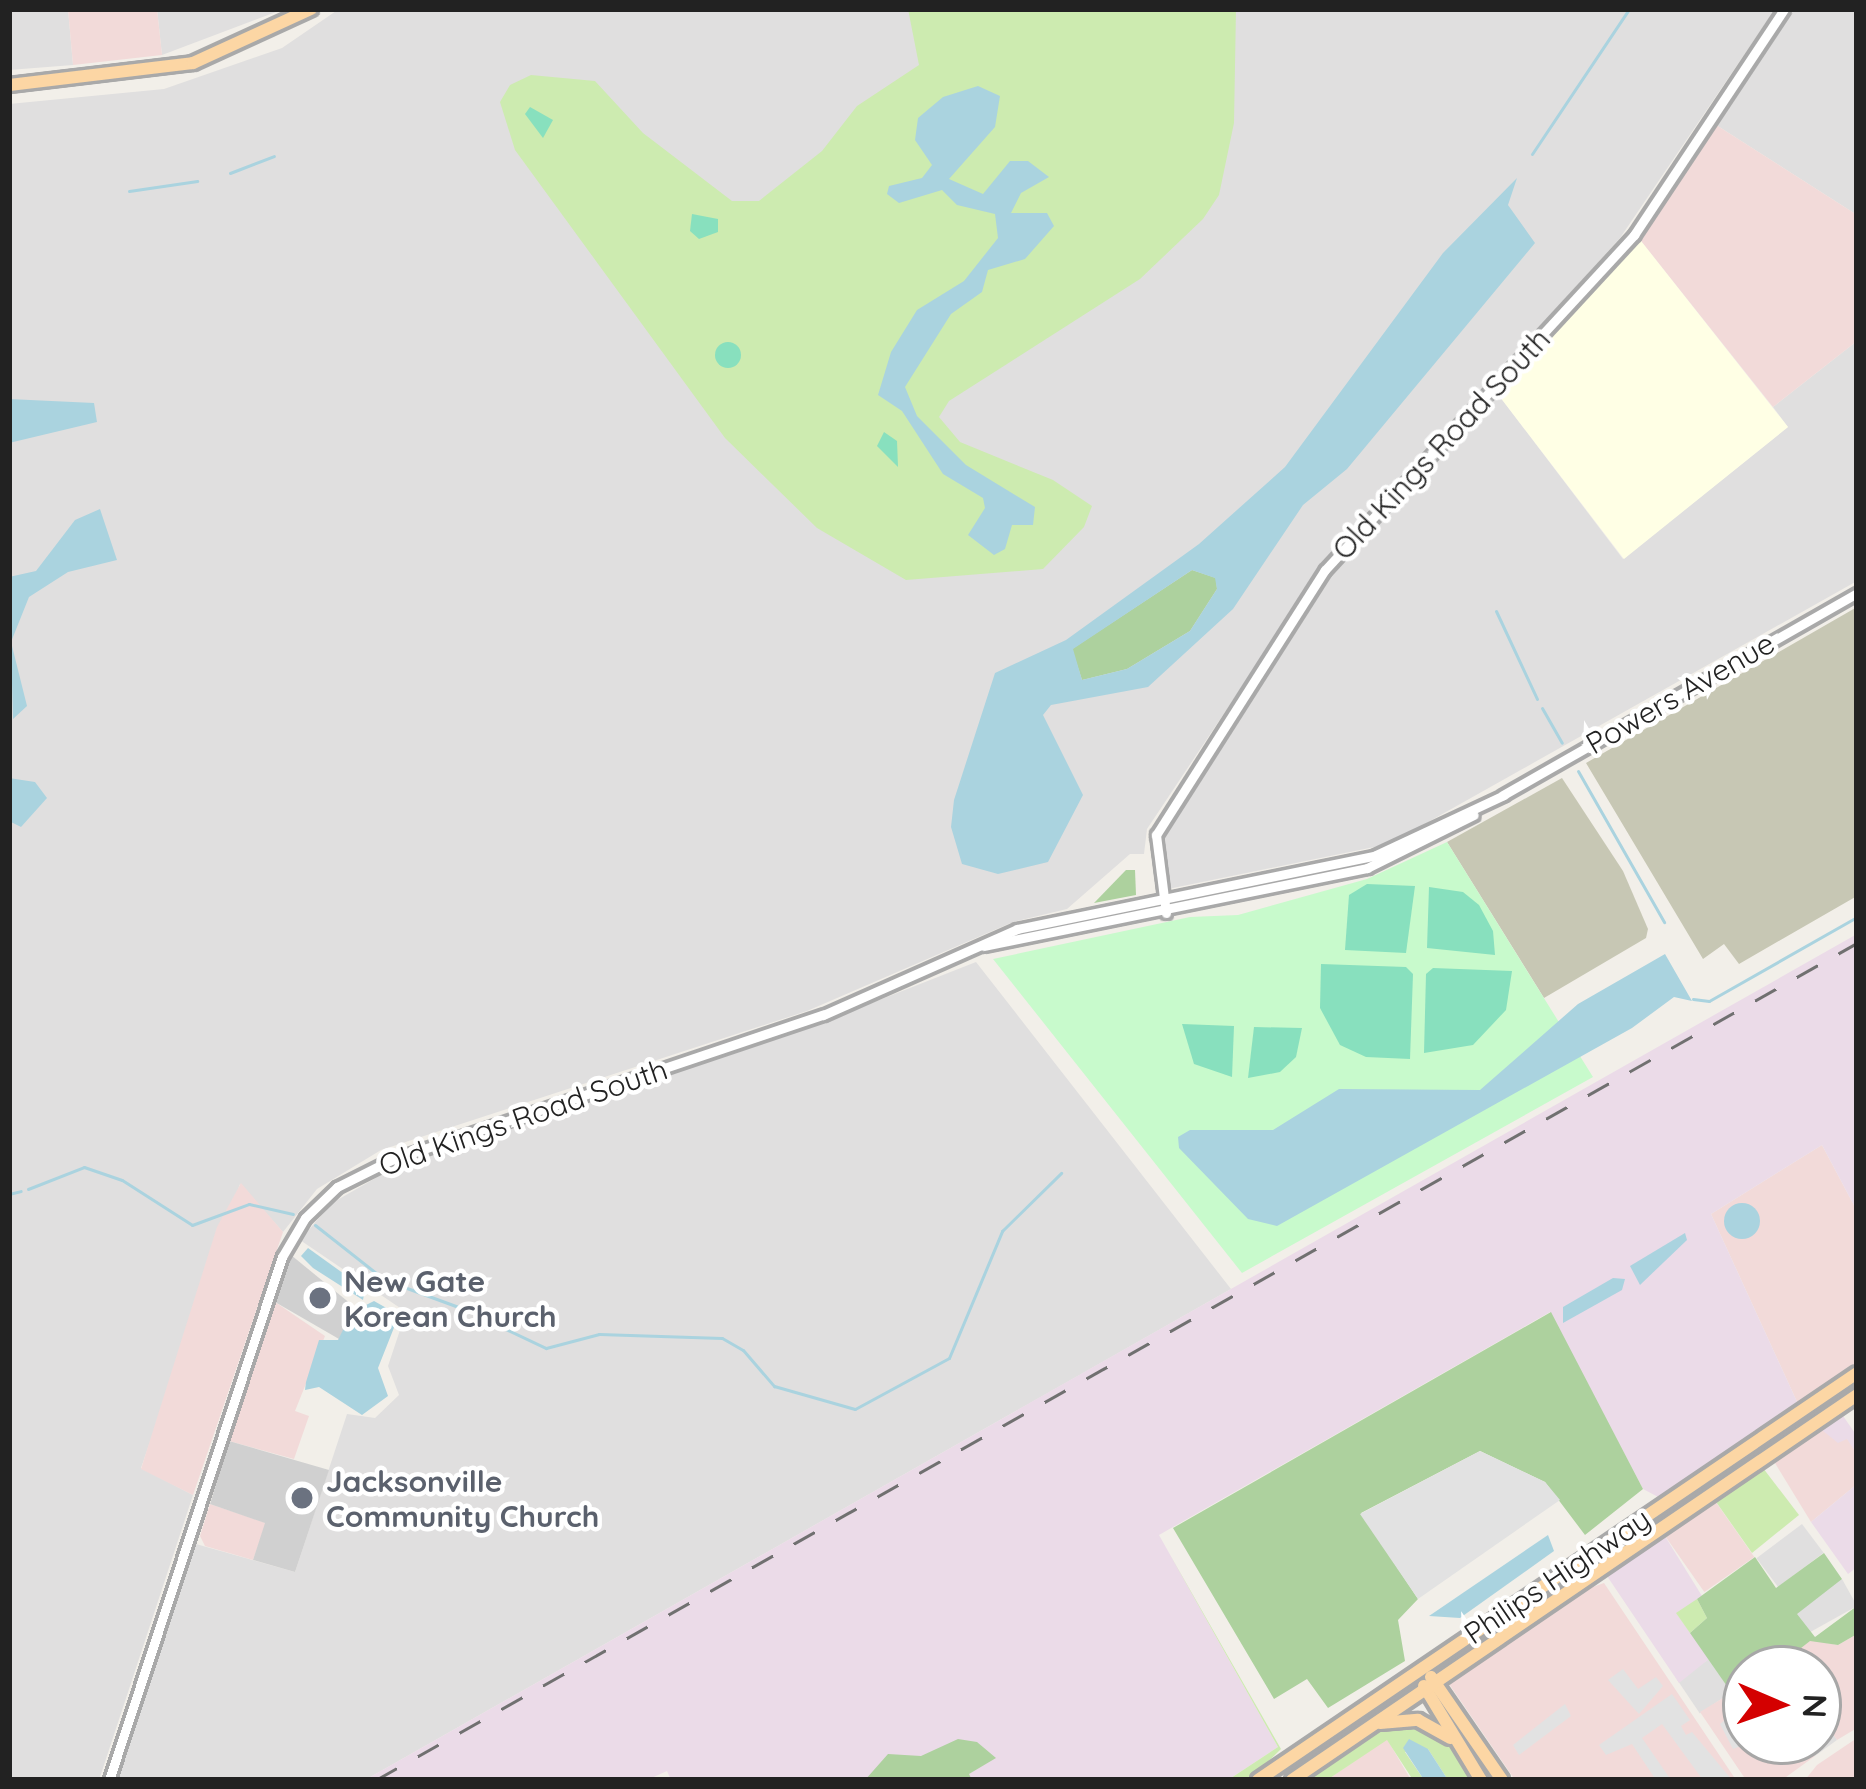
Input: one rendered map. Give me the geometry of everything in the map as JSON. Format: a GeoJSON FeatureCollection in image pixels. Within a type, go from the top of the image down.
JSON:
{"type":"FeatureCollection","features":[{"type":"Feature","properties":{"kind":"main road"},"geometry":{"type":"LineString","coordinates":[[9,85],[193,63],[311,9]]}},
{"type":"Feature","properties":{"kind":"main road","name":"Philips Highway"},"geometry":{"type":"LineString","coordinates":[[1258,1780],[1857,1372]]}},
{"type":"Feature","properties":{"kind":"main road"},"geometry":{"type":"LineString","coordinates":[[1837,1386],[1853,1398]]}},
{"type":"Feature","properties":{"kind":"main road","name":"Philips Highway"},"geometry":{"type":"LineString","coordinates":[[1298,1776],[1853,1398]]}},
{"type":"Feature","properties":{"kind":"main road"},"geometry":{"type":"LineString","coordinates":[[1423,1667],[1455,1743],[1480,1780]]}},
{"type":"Feature","properties":{"kind":"main road"},"geometry":{"type":"LineString","coordinates":[[1430,1686],[1502,1780]]}},
{"type":"Feature","properties":{"kind":"main road"},"geometry":{"type":"LineString","coordinates":[[1371,1726],[1418,1720],[1455,1743]]}},
{"type":"Feature","properties":{"kind":"main road"},"geometry":{"type":"LineString","coordinates":[[1293,1756],[1298,1776]]}},
{"type":"Feature","properties":{"kind":"street","name":"Old Kings Road South"},"geometry":{"type":"LineString","coordinates":[[109,1780],[282,1256],[321,1200],[391,1160],[790,1027],[1047,922],[1164,908],[1156,835],[1325,570],[1634,235],[1784,9]]}},
{"type":"Feature","properties":{"kind":"street","name":"Powers Avenue"},"geometry":{"type":"LineString","coordinates":[[1164,908],[1376,855],[1504,795],[1857,592]]}},
{"type":"Feature","properties":{"kind":"shaded area"},"geometry":{"type":"Polygon","coordinates":[[[9,9],[68,9],[73,65],[9,70],[9,9]]]}},
{"type":"Feature","properties":{"kind":"shaded area"},"geometry":{"type":"Polygon","coordinates":[[[68,9],[157,9],[162,55],[73,65],[68,9]]]}},
{"type":"Feature","properties":{"kind":"shaded area"},"geometry":{"type":"Polygon","coordinates":[[[157,9],[284,9],[162,55],[157,9]]]}},
{"type":"Feature","properties":{"kind":"shaded area"},"geometry":{"type":"Polygon","coordinates":[[[339,9],[1775,9],[1620,238],[1320,569],[1147,829],[1144,854],[1130,854],[1067,909],[1013,922],[807,1011],[381,1150],[317,1189],[283,1232],[240,1184],[141,1468],[193,1495],[99,1780],[9,1780],[9,104],[164,89],[282,48],[339,9]]]}},
{"type":"Feature","properties":{"kind":"shaded area"},"geometry":{"type":"Polygon","coordinates":[[[1791,9],[1857,9],[1857,215],[1713,123],[1791,9]]]}},
{"type":"Feature","properties":{"kind":"shaded area"},"geometry":{"type":"Polygon","coordinates":[[[1713,123],[1857,215],[1857,341],[1773,407],[1641,241],[1713,123]]]}},
{"type":"Feature","properties":{"kind":"shaded area"},"geometry":{"type":"Polygon","coordinates":[[[1641,241],[1788,427],[1624,559],[1497,393],[1641,241]]]}},
{"type":"Feature","properties":{"kind":"shaded area"},"geometry":{"type":"Polygon","coordinates":[[[1857,341],[1857,581],[1389,844],[1168,889],[1161,851],[1167,826],[1314,593],[1497,393],[1623,559],[1788,427],[1773,407],[1857,341]]]}},
{"type":"Feature","properties":{"kind":"shaded area"},"geometry":{"type":"Polygon","coordinates":[[[1857,607],[1857,896],[1739,964],[1724,944],[1703,959],[1586,763],[1857,607]]]}},
{"type":"Feature","properties":{"kind":"shaded area"},"geometry":{"type":"Polygon","coordinates":[[[1562,778],[1623,871],[1648,929],[1646,938],[1544,998],[1447,842],[1562,778]]]}},
{"type":"Feature","properties":{"kind":"shaded area"},"geometry":{"type":"Polygon","coordinates":[[[1857,934],[1857,1211],[1822,1145],[1711,1214],[1798,1404],[1662,1499],[1643,1489],[1550,1312],[1159,1535],[1278,1747],[1228,1780],[671,1780],[667,1771],[647,1780],[365,1780],[1857,934]]]}},
{"type":"Feature","properties":{"kind":"shaded area"},"geometry":{"type":"Polygon","coordinates":[[[976,962],[1231,1289],[365,1780],[116,1780],[196,1544],[295,1572],[347,1414],[375,1418],[399,1395],[388,1366],[406,1312],[300,1240],[332,1203],[402,1163],[808,1028],[976,962]]]}},
{"type":"Feature","properties":{"kind":"shaded area"},"geometry":{"type":"Polygon","coordinates":[[[1822,1145],[1857,1211],[1857,1364],[1798,1404],[1711,1214],[1822,1145]]]}},
{"type":"Feature","properties":{"kind":"shaded area"},"geometry":{"type":"Polygon","coordinates":[[[241,1183],[283,1232],[193,1495],[141,1469],[217,1227],[241,1183]]]}},
{"type":"Feature","properties":{"kind":"shaded area"},"geometry":{"type":"Polygon","coordinates":[[[291,1255],[357,1309],[339,1339],[275,1302],[291,1255]]]}},
{"type":"Feature","properties":{"kind":"shaded area"},"geometry":{"type":"Polygon","coordinates":[[[275,1302],[325,1336],[295,1411],[309,1416],[294,1459],[229,1441],[275,1302]]]}},
{"type":"Feature","properties":{"kind":"shaded area"},"geometry":{"type":"Polygon","coordinates":[[[1841,1413],[1857,1436],[1857,1454],[1847,1439],[1838,1443],[1822,1430],[1841,1413]]]}},
{"type":"Feature","properties":{"kind":"shaded area"},"geometry":{"type":"Polygon","coordinates":[[[1822,1430],[1847,1438],[1857,1454],[1857,1484],[1811,1522],[1775,1463],[1822,1430]]]}},
{"type":"Feature","properties":{"kind":"shaded area"},"geometry":{"type":"Polygon","coordinates":[[[229,1441],[329,1470],[295,1572],[253,1560],[265,1523],[210,1504],[229,1441]]]}},
{"type":"Feature","properties":{"kind":"shaded area"},"geometry":{"type":"Polygon","coordinates":[[[1480,1451],[1545,1482],[1560,1500],[1418,1599],[1360,1514],[1480,1451]]]}},
{"type":"Feature","properties":{"kind":"shaded area"},"geometry":{"type":"Polygon","coordinates":[[[1857,1484],[1857,1567],[1848,1574],[1811,1522],[1857,1484]]]}},
{"type":"Feature","properties":{"kind":"shaded area"},"geometry":{"type":"Polygon","coordinates":[[[1713,1498],[1754,1557],[1704,1592],[1663,1533],[1713,1498]]]}},
{"type":"Feature","properties":{"kind":"shaded area"},"geometry":{"type":"Polygon","coordinates":[[[210,1504],[266,1523],[253,1560],[205,1546],[200,1536],[210,1504]]]}},
{"type":"Feature","properties":{"kind":"shaded area"},"geometry":{"type":"Polygon","coordinates":[[[1802,1524],[1824,1553],[1778,1587],[1756,1558],[1802,1524]]]}},
{"type":"Feature","properties":{"kind":"shaded area"},"geometry":{"type":"Polygon","coordinates":[[[1663,1533],[1702,1596],[1677,1614],[1709,1659],[1679,1683],[1607,1576],[1663,1533]]]}},
{"type":"Feature","properties":{"kind":"shaded area"},"geometry":{"type":"Polygon","coordinates":[[[1842,1579],[1857,1606],[1807,1634],[1792,1607],[1842,1579]]]}},
{"type":"Feature","properties":{"kind":"shaded area"},"geometry":{"type":"Polygon","coordinates":[[[1604,1583],[1736,1780],[1515,1780],[1449,1684],[1576,1593],[1604,1583]]]}},
{"type":"Feature","properties":{"kind":"shaded area"},"geometry":{"type":"Polygon","coordinates":[[[1857,1634],[1857,1728],[1842,1737],[1842,1645],[1838,1645],[1857,1634]]]}},
{"type":"Feature","properties":{"kind":"shaded area"},"geometry":{"type":"Polygon","coordinates":[[[1709,1659],[1722,1678],[1722,1698],[1700,1713],[1677,1680],[1709,1659]]]}},
{"type":"Feature","properties":{"kind":"shaded area"},"geometry":{"type":"Polygon","coordinates":[[[1623,1669],[1638,1689],[1656,1677],[1663,1686],[1639,1714],[1608,1680],[1623,1669]]]}},
{"type":"Feature","properties":{"kind":"shaded area"},"geometry":{"type":"Polygon","coordinates":[[[1672,1694],[1690,1720],[1681,1726],[1686,1735],[1692,1732],[1732,1780],[1703,1780],[1662,1724],[1642,1738],[1671,1780],[1656,1780],[1632,1744],[1606,1755],[1599,1745],[1672,1694]]]}},
{"type":"Feature","properties":{"kind":"shaded area"},"geometry":{"type":"Polygon","coordinates":[[[1722,1699],[1722,1745],[1700,1712],[1722,1699]]]}},
{"type":"Feature","properties":{"kind":"shaded area"},"geometry":{"type":"Polygon","coordinates":[[[1565,1704],[1571,1716],[1519,1755],[1513,1745],[1565,1704]]]}},
{"type":"Feature","properties":{"kind":"shaded area"},"geometry":{"type":"Polygon","coordinates":[[[1857,1738],[1857,1780],[1805,1780],[1817,1765],[1842,1765],[1842,1748],[1857,1738]]]}},
{"type":"Feature","properties":{"kind":"shaded area"},"geometry":{"type":"Polygon","coordinates":[[[1387,1739],[1411,1780],[1327,1780],[1387,1739]]]}},
{"type":"Feature","properties":{"kind":"shaded area"},"geometry":{"type":"Polygon","coordinates":[[[1736,1765],[1803,1765],[1782,1780],[1746,1780],[1736,1765]]]}},
{"type":"Feature","properties":{"kind":"green space"},"geometry":{"type":"Polygon","coordinates":[[[908,9],[1236,9],[1234,123],[1219,195],[1203,219],[1140,279],[949,401],[939,417],[960,442],[1053,480],[1092,506],[1084,527],[1043,569],[906,580],[817,528],[725,438],[515,150],[500,102],[510,85],[531,75],[595,81],[643,133],[732,201],[759,201],[822,151],[857,106],[919,65],[908,9]]]}},
{"type":"Feature","properties":{"kind":"green space"},"geometry":{"type":"Polygon","coordinates":[[[530,107],[553,120],[543,138],[525,114],[530,107]]]}},
{"type":"Feature","properties":{"kind":"green space"},"geometry":{"type":"Polygon","coordinates":[[[692,214],[718,219],[718,232],[699,239],[690,231],[692,214]]]}},
{"type":"Feature","properties":{"kind":"green space"},"geometry":{"type":"Polygon","coordinates":[[[728,342],[741,355],[728,368],[715,355],[728,342]]]}},
{"type":"Feature","properties":{"kind":"green space"},"geometry":{"type":"Polygon","coordinates":[[[884,432],[897,441],[898,467],[877,446],[884,432]]]}},
{"type":"Feature","properties":{"kind":"green space"},"geometry":{"type":"Polygon","coordinates":[[[1192,570],[1216,578],[1217,589],[1190,631],[1127,669],[1082,680],[1072,649],[1192,570]]]}},
{"type":"Feature","properties":{"kind":"green space"},"geometry":{"type":"Polygon","coordinates":[[[1447,842],[1593,1077],[1242,1273],[993,959],[1190,917],[1238,915],[1367,879],[1447,842]]]}},
{"type":"Feature","properties":{"kind":"green space"},"geometry":{"type":"Polygon","coordinates":[[[1126,870],[1135,870],[1136,895],[1094,903],[1126,870]]]}},
{"type":"Feature","properties":{"kind":"green space"},"geometry":{"type":"Polygon","coordinates":[[[1367,884],[1415,886],[1406,953],[1345,950],[1349,895],[1367,884]]]}},
{"type":"Feature","properties":{"kind":"green space"},"geometry":{"type":"Polygon","coordinates":[[[1429,887],[1463,892],[1479,905],[1493,931],[1495,955],[1427,948],[1429,887]]]}},
{"type":"Feature","properties":{"kind":"green space"},"geometry":{"type":"Polygon","coordinates":[[[1321,964],[1406,967],[1413,974],[1410,1059],[1366,1057],[1340,1045],[1320,1008],[1321,964]]]}},
{"type":"Feature","properties":{"kind":"green space"},"geometry":{"type":"Polygon","coordinates":[[[1433,968],[1512,971],[1506,1010],[1473,1045],[1424,1053],[1426,974],[1433,968]]]}},
{"type":"Feature","properties":{"kind":"green space"},"geometry":{"type":"Polygon","coordinates":[[[1182,1024],[1234,1026],[1232,1077],[1194,1064],[1182,1024]]]}},
{"type":"Feature","properties":{"kind":"green space"},"geometry":{"type":"Polygon","coordinates":[[[1254,1027],[1302,1028],[1296,1057],[1280,1072],[1248,1078],[1254,1027]]]}},
{"type":"Feature","properties":{"kind":"green space"},"geometry":{"type":"Polygon","coordinates":[[[1551,1312],[1643,1489],[1585,1535],[1545,1482],[1480,1451],[1361,1513],[1418,1599],[1398,1620],[1405,1661],[1328,1708],[1307,1679],[1274,1699],[1173,1528],[1551,1312]]]}},
{"type":"Feature","properties":{"kind":"green space"},"geometry":{"type":"Polygon","coordinates":[[[1763,1468],[1799,1515],[1752,1553],[1714,1499],[1763,1468]]]}},
{"type":"Feature","properties":{"kind":"green space"},"geometry":{"type":"Polygon","coordinates":[[[1169,1553],[1281,1749],[1249,1780],[1228,1780],[1278,1747],[1169,1553]]]}},
{"type":"Feature","properties":{"kind":"green space"},"geometry":{"type":"Polygon","coordinates":[[[1824,1553],[1842,1579],[1797,1614],[1815,1637],[1857,1606],[1857,1634],[1838,1645],[1810,1641],[1805,1645],[1722,1645],[1722,1679],[1690,1633],[1707,1618],[1697,1599],[1755,1557],[1776,1588],[1824,1553]]]}},
{"type":"Feature","properties":{"kind":"green space"},"geometry":{"type":"Polygon","coordinates":[[[1697,1599],[1707,1618],[1690,1633],[1676,1613],[1697,1599]]]}},
{"type":"Feature","properties":{"kind":"green space"},"geometry":{"type":"Polygon","coordinates":[[[1405,1721],[1445,1738],[1474,1780],[1448,1780],[1428,1749],[1405,1752],[1424,1780],[1413,1780],[1387,1740],[1327,1780],[1304,1780],[1381,1727],[1405,1721]]]}},
{"type":"Feature","properties":{"kind":"green space"},"geometry":{"type":"Polygon","coordinates":[[[958,1739],[977,1742],[996,1758],[969,1774],[972,1780],[865,1780],[888,1754],[921,1756],[958,1739]]]}},
{"type":"Feature","properties":{"kind":"water"},"geometry":{"type":"Polygon","coordinates":[[[978,86],[1000,96],[995,127],[949,179],[983,194],[1010,161],[1028,161],[1049,177],[1021,193],[1011,213],[1047,213],[1054,226],[1025,259],[988,270],[982,292],[951,314],[905,387],[917,416],[966,465],[1035,507],[1033,525],[1012,525],[1005,549],[994,555],[968,535],[985,508],[983,498],[943,474],[902,411],[878,395],[891,352],[917,310],[964,281],[998,238],[995,214],[957,205],[942,190],[899,203],[887,194],[889,186],[922,178],[932,165],[915,140],[918,118],[943,97],[978,86]]]}},
{"type":"Feature","properties":{"kind":"water"},"geometry":{"type":"Polygon","coordinates":[[[1517,178],[1508,205],[1535,243],[1347,469],[1303,505],[1233,609],[1148,687],[1051,705],[1043,715],[1083,795],[1048,862],[998,874],[962,864],[951,827],[954,800],[995,673],[1066,640],[1199,544],[1285,467],[1443,253],[1517,178]],[[1192,570],[1073,649],[1082,680],[1127,669],[1190,631],[1217,589],[1215,578],[1192,570]]]}},
{"type":"Feature","properties":{"kind":"water"},"geometry":{"type":"Polygon","coordinates":[[[9,399],[94,403],[97,422],[9,443],[9,399]]]}},
{"type":"Feature","properties":{"kind":"water"},"geometry":{"type":"Polygon","coordinates":[[[100,509],[117,560],[68,572],[29,597],[11,642],[27,706],[13,719],[9,577],[36,571],[75,520],[100,509]]]}},
{"type":"Feature","properties":{"kind":"water"},"geometry":{"type":"Polygon","coordinates":[[[9,778],[35,782],[47,798],[21,827],[9,821],[9,778]]]}},
{"type":"Feature","properties":{"kind":"water"},"geometry":{"type":"Polygon","coordinates":[[[1665,954],[1692,1001],[1674,997],[1632,1028],[1277,1226],[1248,1219],[1179,1148],[1178,1137],[1190,1130],[1273,1130],[1339,1089],[1480,1090],[1578,1004],[1665,954]]]}},
{"type":"Feature","properties":{"kind":"water"},"geometry":{"type":"Polygon","coordinates":[[[1742,1203],[1755,1208],[1760,1221],[1755,1234],[1742,1239],[1729,1234],[1724,1221],[1729,1208],[1742,1203]]]}},
{"type":"Feature","properties":{"kind":"water"},"geometry":{"type":"Polygon","coordinates":[[[1685,1233],[1687,1240],[1640,1285],[1630,1266],[1685,1233]]]}},
{"type":"Feature","properties":{"kind":"water"},"geometry":{"type":"Polygon","coordinates":[[[308,1248],[365,1289],[363,1300],[313,1268],[301,1256],[308,1248]]]}},
{"type":"Feature","properties":{"kind":"water"},"geometry":{"type":"Polygon","coordinates":[[[1613,1278],[1625,1279],[1622,1290],[1563,1323],[1563,1307],[1613,1278]]]}},
{"type":"Feature","properties":{"kind":"water"},"geometry":{"type":"Polygon","coordinates":[[[374,1301],[399,1315],[378,1368],[388,1396],[362,1415],[319,1387],[305,1390],[319,1340],[338,1340],[352,1312],[374,1301]]]}},
{"type":"Feature","properties":{"kind":"water"},"geometry":{"type":"Polygon","coordinates":[[[1548,1535],[1554,1551],[1460,1618],[1429,1616],[1548,1535]]]}},
{"type":"Feature","properties":{"kind":"water"},"geometry":{"type":"Polygon","coordinates":[[[1409,1739],[1428,1749],[1448,1780],[1424,1780],[1403,1748],[1409,1739]]]}},
{"type":"Feature","properties":{"kind":"waterway"},"geometry":{"type":"LineString","coordinates":[[1532,154],[1629,9]]}},
{"type":"Feature","properties":{"kind":"waterway"},"geometry":{"type":"LineString","coordinates":[[230,173],[274,156]]}},
{"type":"Feature","properties":{"kind":"waterway"},"geometry":{"type":"LineString","coordinates":[[129,191],[197,181]]}},
{"type":"Feature","properties":{"kind":"waterway"},"geometry":{"type":"LineString","coordinates":[[1496,611],[1537,699]]}},
{"type":"Feature","properties":{"kind":"waterway"},"geometry":{"type":"LineString","coordinates":[[1542,708],[1562,743]]}},
{"type":"Feature","properties":{"kind":"waterway"},"geometry":{"type":"LineString","coordinates":[[1578,771],[1664,922]]}},
{"type":"Feature","properties":{"kind":"waterway"},"geometry":{"type":"LineString","coordinates":[[1693,999],[1709,1001],[1857,917]]}},
{"type":"Feature","properties":{"kind":"waterway"},"geometry":{"type":"LineString","coordinates":[[28,1189],[84,1167],[122,1180],[192,1225],[249,1204],[293,1214]]}},
{"type":"Feature","properties":{"kind":"waterway"},"geometry":{"type":"LineString","coordinates":[[480,1317],[546,1348],[599,1334],[722,1338],[743,1350],[774,1386],[855,1409],[949,1358],[1002,1231],[1061,1173]]}},
{"type":"Feature","properties":{"kind":"waterway"},"geometry":{"type":"LineString","coordinates":[[9,1194],[21,1191]]}},
{"type":"Feature","properties":{"kind":"waterway"},"geometry":{"type":"LineString","coordinates":[[315,1225],[385,1280],[464,1309]]}},
{"type":"Feature","properties":{"kind":"railway"},"geometry":{"type":"LineString","coordinates":[[376,1780],[1857,943]]}},
{"type":"Feature","properties":{"kind":"place","name":"New Gate Korean Church"},"geometry":{"type":"Point","coordinates":[320,1298]}},
{"type":"Feature","properties":{"kind":"place","name":"Jacksonville Community Church"},"geometry":{"type":"Point","coordinates":[302,1498]}}]}
